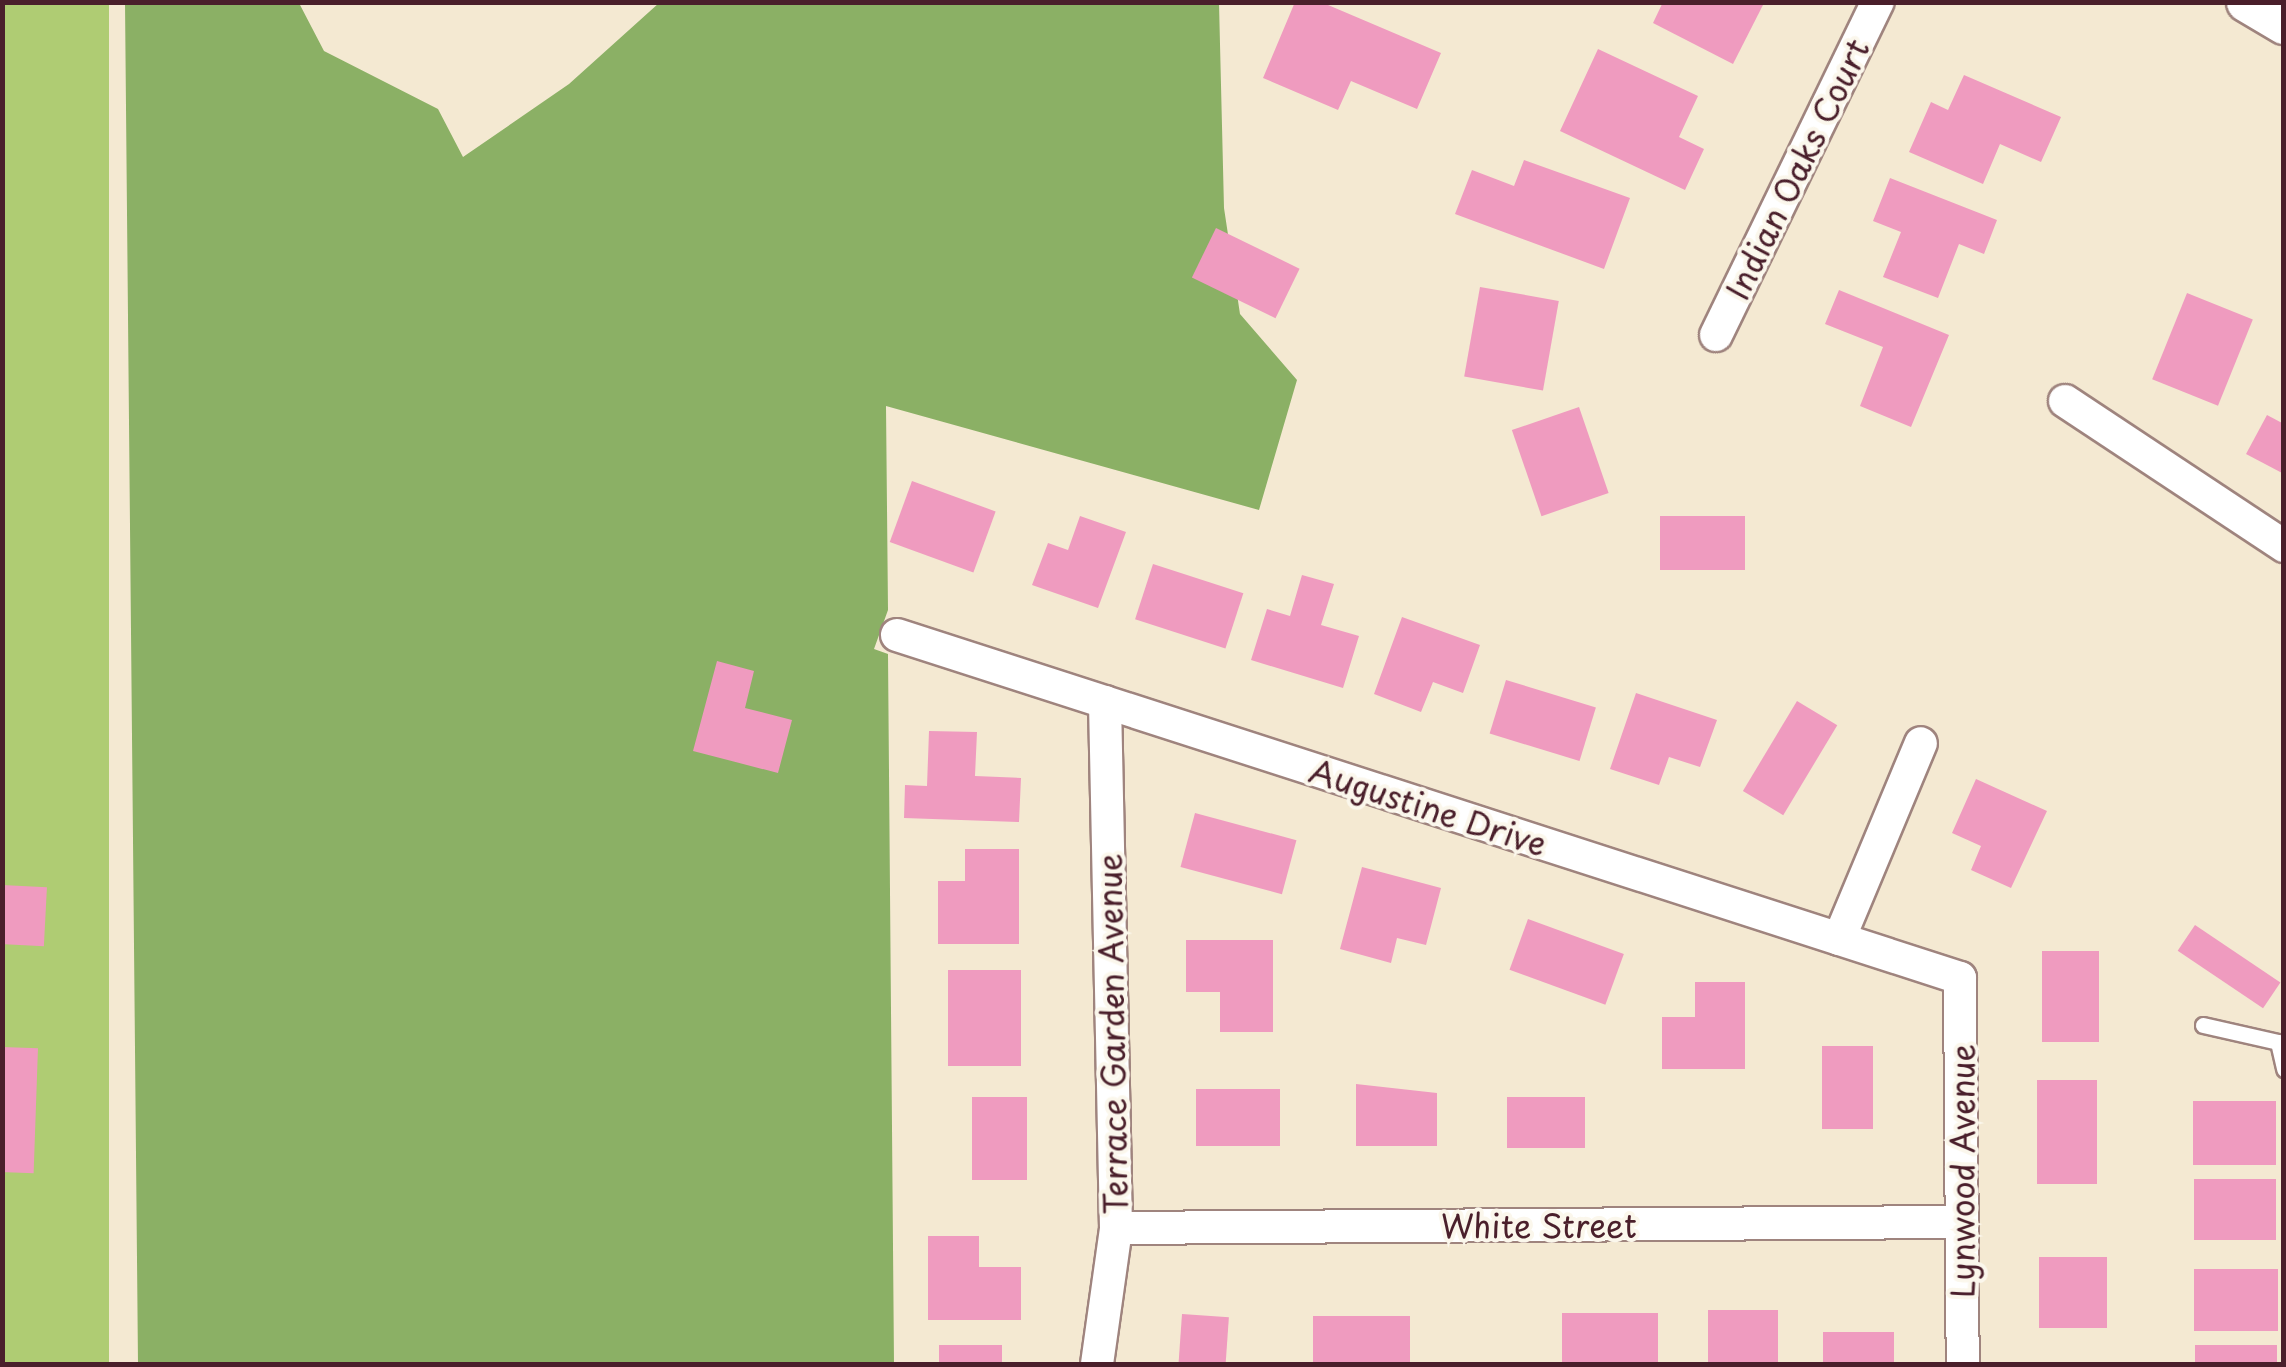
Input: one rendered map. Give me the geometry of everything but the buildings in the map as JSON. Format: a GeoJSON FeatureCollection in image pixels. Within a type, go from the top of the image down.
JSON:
{"type":"FeatureCollection","features":[{"type":"Feature","properties":{"kind":"street","name":"Indian Oaks Court"},"geometry":{"type":"LineString","coordinates":[[1716,335],[1878,2]]}},
{"type":"Feature","properties":{"kind":"street"},"geometry":{"type":"LineString","coordinates":[[2247,2],[2284,24]]}},
{"type":"Feature","properties":{"kind":"street"},"geometry":{"type":"LineString","coordinates":[[2065,400],[2284,546]]}},
{"type":"Feature","properties":{"kind":"street","name":"Augustine Drive"},"geometry":{"type":"LineString","coordinates":[[897,635],[1960,978]]}},
{"type":"Feature","properties":{"kind":"street","name":"Terrace Garden Avenue"},"geometry":{"type":"LineString","coordinates":[[1097,1364],[1116,1228],[1104,702]]}},
{"type":"Feature","properties":{"kind":"street"},"geometry":{"type":"LineString","coordinates":[[1839,939],[1920,743]]}},
{"type":"Feature","properties":{"kind":"street","name":"Lynwood Avenue"},"geometry":{"type":"LineString","coordinates":[[1960,978],[1963,1364]]}},
{"type":"Feature","properties":{"kind":"street","name":"White Street"},"geometry":{"type":"LineString","coordinates":[[1116,1228],[1962,1222]]}},
{"type":"Feature","properties":{"kind":"lane"},"geometry":{"type":"LineString","coordinates":[[2203,1025],[2278,1042],[2284,1069]]}},
{"type":"Feature","properties":{"kind":"green space"},"geometry":{"type":"Polygon","coordinates":[[[3,3],[109,3],[109,1364],[3,1364],[3,3]]]}},
{"type":"Feature","properties":{"kind":"green space"},"geometry":{"type":"Polygon","coordinates":[[[125,3],[299,3],[324,51],[438,109],[463,157],[569,84],[659,3],[1219,3],[1224,208],[1240,314],[1297,380],[1259,510],[886,406],[888,610],[874,649],[888,654],[894,1364],[138,1364],[125,3]]]}}]}
